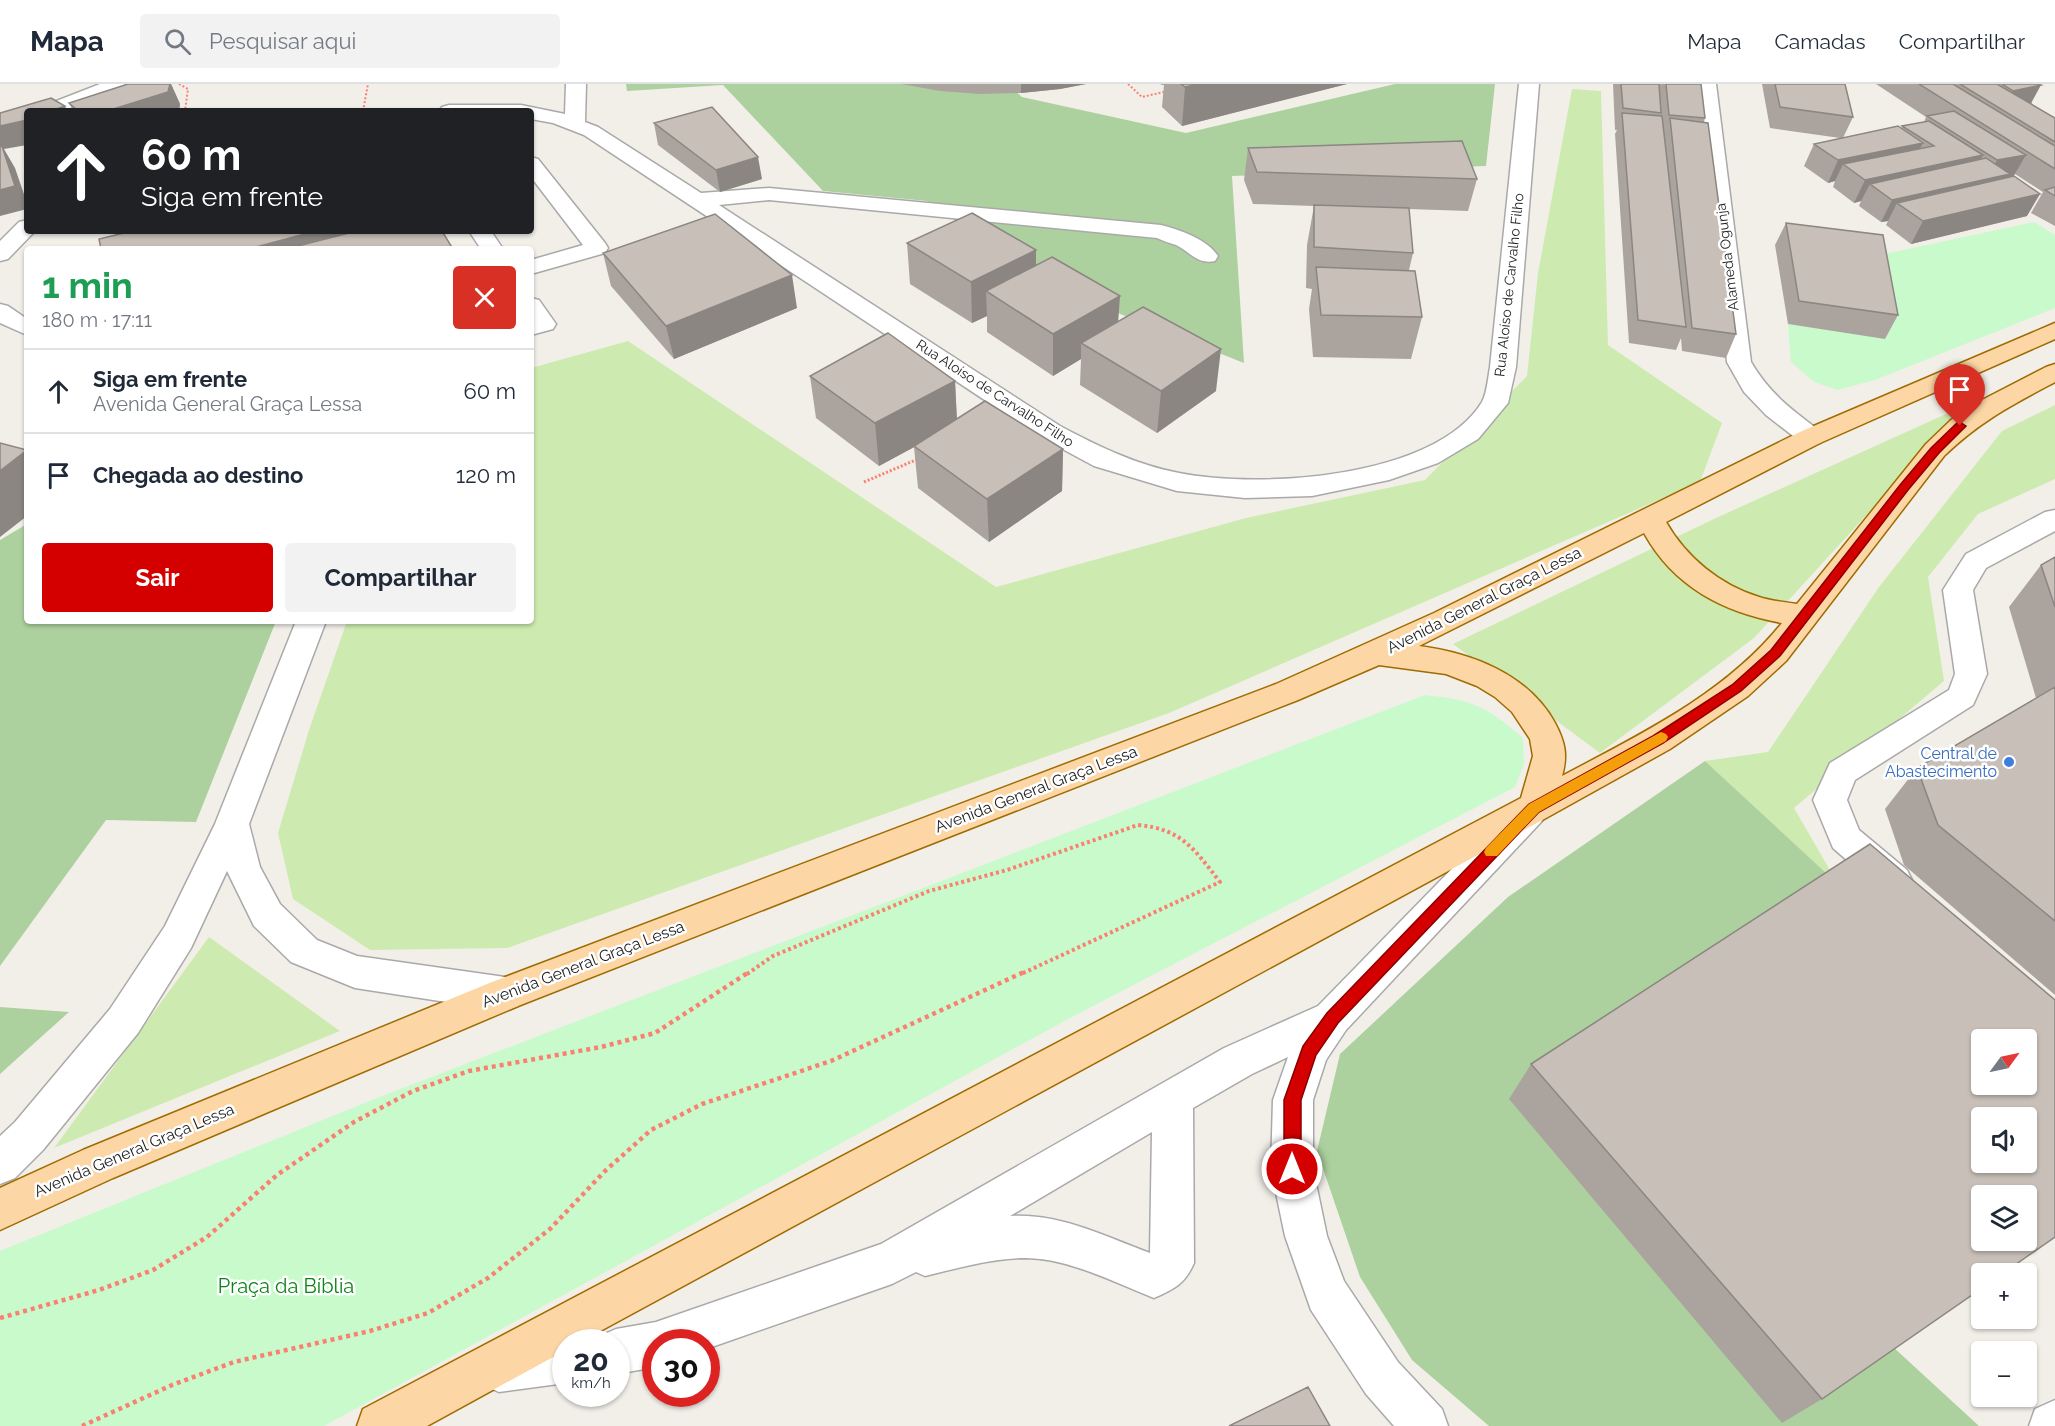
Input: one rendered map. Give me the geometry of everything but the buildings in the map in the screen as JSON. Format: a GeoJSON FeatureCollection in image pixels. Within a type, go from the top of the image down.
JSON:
{"type":"FeatureCollection","features":[{"type":"Feature","properties":{"kind":"main road","name":"Avenida General Graça Lessa"},"geometry":{"type":"LineString","coordinates":[[0,1209],[98,1164],[506,994],[1287,692],[1377,654],[1811,437],[2055,330]]}},
{"type":"Feature","properties":{"kind":"main road"},"geometry":{"type":"LineString","coordinates":[[380,1426],[1658,740],[1737,688],[1775,653],[1910,480],[1935,450],[1960,426],[1991,406],[2055,372]]}},
{"type":"Feature","properties":{"kind":"main road"},"geometry":{"type":"LineString","coordinates":[[1648,517],[1667,549],[1691,573],[1721,593],[1754,607],[1803,616]]}},
{"type":"Feature","properties":{"kind":"main road"},"geometry":{"type":"LineString","coordinates":[[1377,654],[1425,657],[1459,666],[1495,680],[1526,703],[1542,728],[1550,751],[1534,808]]}},
{"type":"Feature","properties":{"kind":"street"},"geometry":{"type":"LineString","coordinates":[[56,108],[118,84]]}},
{"type":"Feature","properties":{"kind":"street"},"geometry":{"type":"LineString","coordinates":[[575,125],[576,84]]}},
{"type":"Feature","properties":{"kind":"street","name":"Rua Aloíso de Carvalho Filho"},"geometry":{"type":"LineString","coordinates":[[534,114],[558,118],[591,130],[1051,432],[1104,460],[1178,482],[1245,489],[1312,487],[1379,474],[1428,457],[1469,434],[1495,403],[1503,367],[1529,84]]}},
{"type":"Feature","properties":{"kind":"street","name":"Alameda Ogunja"},"geometry":{"type":"LineString","coordinates":[[1706,84],[1739,362],[1753,387],[1775,409],[1811,437]]}},
{"type":"Feature","properties":{"kind":"street"},"geometry":{"type":"LineString","coordinates":[[534,167],[597,248],[534,266]]}},
{"type":"Feature","properties":{"kind":"street"},"geometry":{"type":"LineString","coordinates":[[699,200],[769,194],[1161,232],[1185,241],[1207,256]]}},
{"type":"Feature","properties":{"kind":"street"},"geometry":{"type":"LineString","coordinates":[[1,251],[24,230]]}},
{"type":"Feature","properties":{"kind":"street"},"geometry":{"type":"LineString","coordinates":[[534,309],[544,324],[534,327]]}},
{"type":"Feature","properties":{"kind":"street"},"geometry":{"type":"LineString","coordinates":[[0,311],[24,327]]}},
{"type":"Feature","properties":{"kind":"street"},"geometry":{"type":"LineString","coordinates":[[1915,898],[1845,838],[1830,800],[1842,772],[1962,697],[1971,674],[1958,590],[1976,561],[2055,519]]}},
{"type":"Feature","properties":{"kind":"street"},"geometry":{"type":"LineString","coordinates":[[0,1164],[29,1136],[123,1021],[178,937],[232,824],[309,624]]}},
{"type":"Feature","properties":{"kind":"street"},"geometry":{"type":"LineString","coordinates":[[1425,1426],[1382,1378],[1327,1294],[1306,1236],[1292,1169],[1293,1100],[1309,1052],[1332,1018],[1534,808]]}},
{"type":"Feature","properties":{"kind":"street"},"geometry":{"type":"LineString","coordinates":[[232,824],[243,868],[267,915],[304,951],[355,972],[506,994]]}},
{"type":"Feature","properties":{"kind":"street"},"geometry":{"type":"LineString","coordinates":[[891,1262],[1238,1061],[1332,1018]]}},
{"type":"Feature","properties":{"kind":"street"},"geometry":{"type":"LineString","coordinates":[[698,1329],[891,1262],[972,1243],[1027,1237],[1071,1245],[1154,1276],[1172,1263],[1173,1100]]}},
{"type":"Feature","properties":{"kind":"street"},"geometry":{"type":"LineString","coordinates":[[477,1373],[552,1362]]}},
{"type":"Feature","properties":{"kind":"path"},"geometry":{"type":"LineString","coordinates":[[179,84],[188,88],[185,108]]}},
{"type":"Feature","properties":{"kind":"path"},"geometry":{"type":"LineString","coordinates":[[364,108],[369,84]]}},
{"type":"Feature","properties":{"kind":"path"},"geometry":{"type":"LineString","coordinates":[[1128,84],[1143,97],[1178,89]]}},
{"type":"Feature","properties":{"kind":"path"},"geometry":{"type":"LineString","coordinates":[[864,482],[924,457]]}},
{"type":"Feature","properties":{"kind":"path"},"geometry":{"type":"LineString","coordinates":[[0,1318],[99,1290],[153,1270],[207,1237],[277,1175],[344,1128],[413,1091],[469,1071],[601,1047],[655,1033],[693,1011],[773,956],[929,891],[1007,870],[1138,825],[1160,826],[1185,838],[1220,882],[831,1061],[702,1104],[651,1130],[605,1171],[550,1228],[488,1278],[428,1313],[370,1331],[234,1362],[172,1385],[81,1426]]}},
{"type":"Feature","properties":{"kind":"green space"},"geometry":{"type":"Polygon","coordinates":[[[626,84],[1008,84],[1022,97],[1186,133],[1395,84],[1495,84],[1486,166],[1232,176],[1244,363],[1095,304],[984,241],[927,201],[823,191],[723,85],[627,91],[626,84]]]}},
{"type":"Feature","properties":{"kind":"green space"},"geometry":{"type":"Polygon","coordinates":[[[1572,89],[1601,91],[1608,345],[1722,423],[1700,482],[1169,713],[507,948],[370,950],[293,899],[278,833],[309,730],[346,624],[534,624],[534,367],[628,341],[996,587],[1246,518],[1425,480],[1527,376],[1538,273],[1572,89]]]}},
{"type":"Feature","properties":{"kind":"green space"},"geometry":{"type":"Polygon","coordinates":[[[2034,222],[2055,235],[2055,308],[1875,380],[1837,390],[1814,382],[1791,362],[1788,324],[1885,338],[1871,257],[2034,222]]]}},
{"type":"Feature","properties":{"kind":"green space"},"geometry":{"type":"Polygon","coordinates":[[[1968,404],[1754,638],[1600,753],[1453,644],[1716,518],[1968,404]]]}},
{"type":"Feature","properties":{"kind":"green space"},"geometry":{"type":"Polygon","coordinates":[[[2055,405],[2055,479],[1978,514],[1928,577],[1944,681],[1794,808],[1838,884],[1705,761],[1768,752],[1879,587],[2002,431],[2055,405]]]}},
{"type":"Feature","properties":{"kind":"green space"},"geometry":{"type":"Polygon","coordinates":[[[24,526],[24,624],[275,624],[196,822],[106,820],[0,966],[0,540],[24,526]]]}},
{"type":"Feature","properties":{"kind":"green space","name":"Praça da Bíblia"},"geometry":{"type":"Polygon","coordinates":[[[1425,695],[1455,699],[1478,706],[1499,718],[1523,738],[1524,764],[1515,787],[1068,1019],[324,1426],[0,1426],[0,1251],[377,1098],[1425,695]]]}},
{"type":"Feature","properties":{"kind":"green space"},"geometry":{"type":"Polygon","coordinates":[[[1705,761],[1838,884],[1892,1346],[1979,1426],[1489,1426],[1412,1360],[1360,1277],[1317,1151],[1340,1054],[1508,897],[1705,761]]]}},
{"type":"Feature","properties":{"kind":"green space"},"geometry":{"type":"Polygon","coordinates":[[[209,937],[340,1031],[54,1148],[209,937]]]}},
{"type":"Feature","properties":{"kind":"green space"},"geometry":{"type":"Polygon","coordinates":[[[0,1007],[69,1012],[0,1074],[0,1007]]]}},
{"type":"Feature","properties":{"kind":"slow traffic"},"geometry":{"type":"LineString","coordinates":[[1491,852],[1534,808],[1661,737]]}},
{"type":"Feature","properties":{"kind":"place","name":"Central de Abastecimento"},"geometry":{"type":"Point","coordinates":[2009,762]}},
{"type":"Feature","properties":{"kind":"route"},"geometry":{"type":"LineString","coordinates":[[1292,1169],[1293,1100],[1309,1052],[1332,1018],[1534,808],[1658,740],[1737,688],[1775,653],[1904,488],[1935,450],[1960,426]]}}]}
